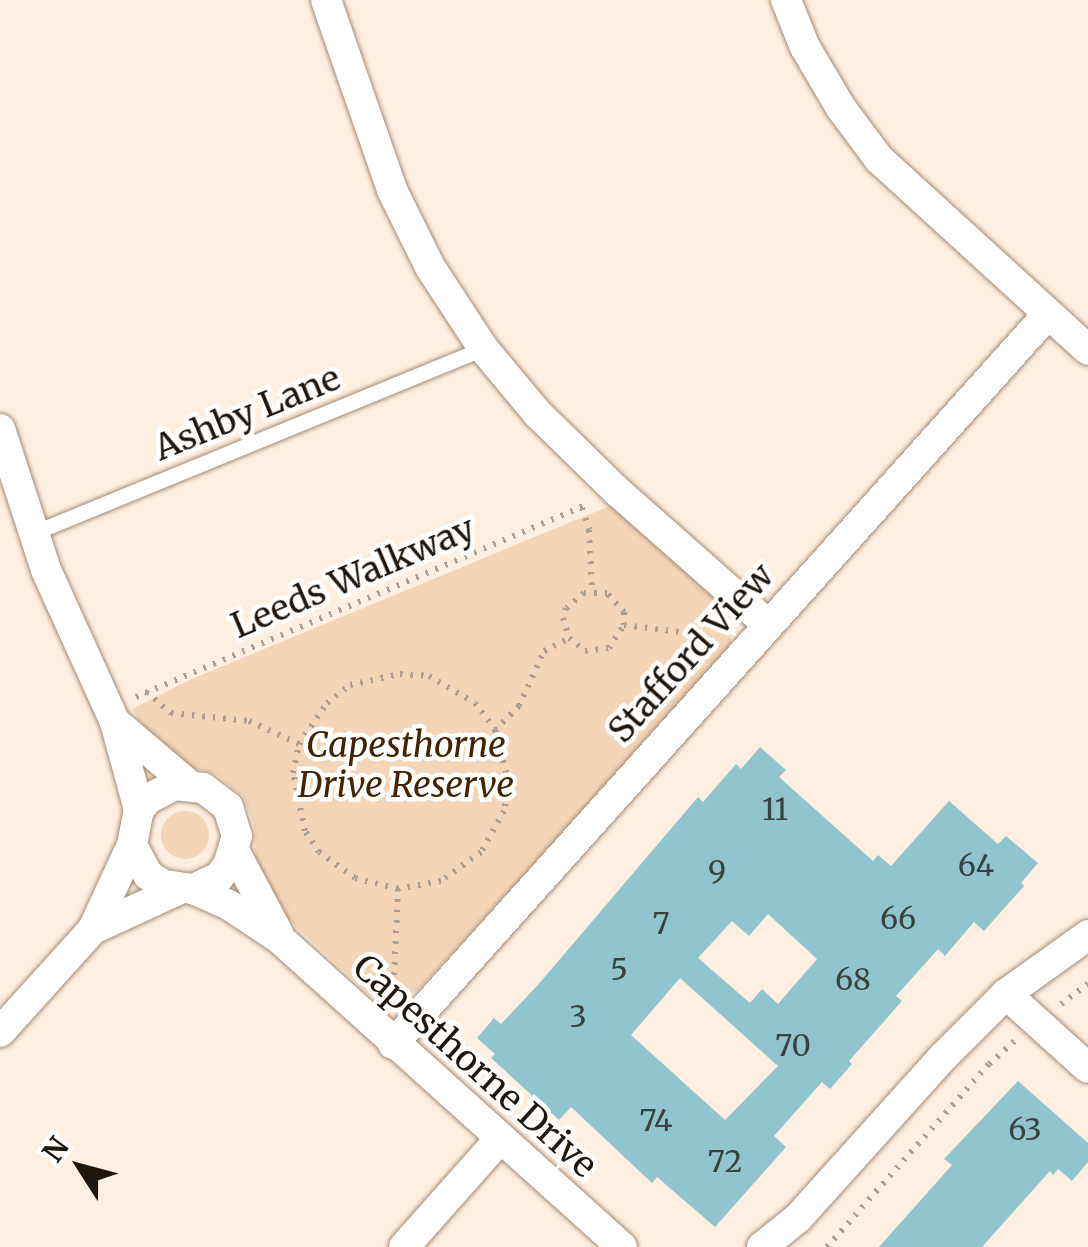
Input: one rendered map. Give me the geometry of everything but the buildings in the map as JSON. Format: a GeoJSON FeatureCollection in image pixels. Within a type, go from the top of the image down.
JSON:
{"type":"FeatureCollection","features":[{"type":"Feature","properties":{"kind":"street"},"geometry":{"type":"LineString","coordinates":[[326,0],[392,190],[430,267],[483,348],[538,414],[618,492],[766,624]]}},
{"type":"Feature","properties":{"kind":"street"},"geometry":{"type":"LineString","coordinates":[[786,0],[805,48],[879,159],[1088,350]]}},
{"type":"Feature","properties":{"kind":"street","name":"Stafford View"},"geometry":{"type":"LineString","coordinates":[[382,1034],[766,624],[1048,314]]}},
{"type":"Feature","properties":{"kind":"street"},"geometry":{"type":"LineString","coordinates":[[0,1032],[93,929],[132,845],[139,810],[112,715],[33,533],[2,441]]}},
{"type":"Feature","properties":{"kind":"street"},"geometry":{"type":"LineString","coordinates":[[93,929],[219,876],[234,852],[237,836],[228,807],[217,795],[188,784],[112,715]]}},
{"type":"Feature","properties":{"kind":"street"},"geometry":{"type":"LineString","coordinates":[[139,810],[160,790],[188,784]]}},
{"type":"Feature","properties":{"kind":"street"},"geometry":{"type":"LineString","coordinates":[[132,845],[148,876],[186,889]]}},
{"type":"Feature","properties":{"kind":"street","name":"Capesthorne Drive"},"geometry":{"type":"LineString","coordinates":[[234,852],[280,939]]}},
{"type":"Feature","properties":{"kind":"street","name":"Capesthorne Drive"},"geometry":{"type":"LineString","coordinates":[[186,889],[229,905],[280,939],[622,1247]]}},
{"type":"Feature","properties":{"kind":"street"},"geometry":{"type":"LineString","coordinates":[[762,1247],[798,1218],[944,1056],[1006,994],[1088,935]]}},
{"type":"Feature","properties":{"kind":"street"},"geometry":{"type":"LineString","coordinates":[[1006,994],[1088,1068]]}},
{"type":"Feature","properties":{"kind":"street"},"geometry":{"type":"LineString","coordinates":[[404,1247],[500,1139]]}},
{"type":"Feature","properties":{"kind":"street"},"geometry":{"type":"LineString","coordinates":[[784,1247],[798,1218]]}},
{"type":"Feature","properties":{"kind":"lane","name":"Ashby Lane"},"geometry":{"type":"LineString","coordinates":[[33,533],[483,348]]}},
{"type":"Feature","properties":{"kind":"path","name":"Leeds Walkway"},"geometry":{"type":"LineString","coordinates":[[112,715],[146,692],[618,492]]}},
{"type":"Feature","properties":{"kind":"path"},"geometry":{"type":"LineString","coordinates":[[582,508],[588,530],[592,591]]}},
{"type":"Feature","properties":{"kind":"path"},"geometry":{"type":"LineString","coordinates":[[592,591],[608,594],[617,602],[624,625],[609,648],[585,651],[569,638],[563,618],[573,598],[592,591]]}},
{"type":"Feature","properties":{"kind":"path"},"geometry":{"type":"LineString","coordinates":[[624,625],[689,634]]}},
{"type":"Feature","properties":{"kind":"path"},"geometry":{"type":"LineString","coordinates":[[495,730],[519,706],[537,660],[569,638]]}},
{"type":"Feature","properties":{"kind":"path"},"geometry":{"type":"LineString","coordinates":[[400,674],[430,676],[476,702],[495,730],[509,783],[495,833],[463,869],[419,888],[377,886],[335,866],[305,831],[293,773],[298,744],[310,722],[350,685],[400,674]]}},
{"type":"Feature","properties":{"kind":"path"},"geometry":{"type":"LineString","coordinates":[[146,692],[171,713],[249,722],[298,744]]}},
{"type":"Feature","properties":{"kind":"path"},"geometry":{"type":"LineString","coordinates":[[382,1034],[394,995],[398,889]]}},
{"type":"Feature","properties":{"kind":"path"},"geometry":{"type":"LineString","coordinates":[[827,1247],[989,1064],[1088,984]]}},
{"type":"Feature","properties":{"kind":"green space","name":"Capesthorne Drive Reserve"},"geometry":{"type":"Polygon","coordinates":[[[612,505],[722,605],[731,621],[731,643],[700,685],[419,989],[397,1001],[370,995],[290,921],[273,899],[255,863],[254,824],[243,796],[217,775],[186,766],[155,744],[132,709],[187,681],[612,505]]]}},
{"type":"Feature","properties":{"kind":"green space"},"geometry":{"type":"Polygon","coordinates":[[[185,811],[202,818],[209,835],[202,852],[185,859],[168,852],[161,835],[168,818],[185,811]]]}}]}
